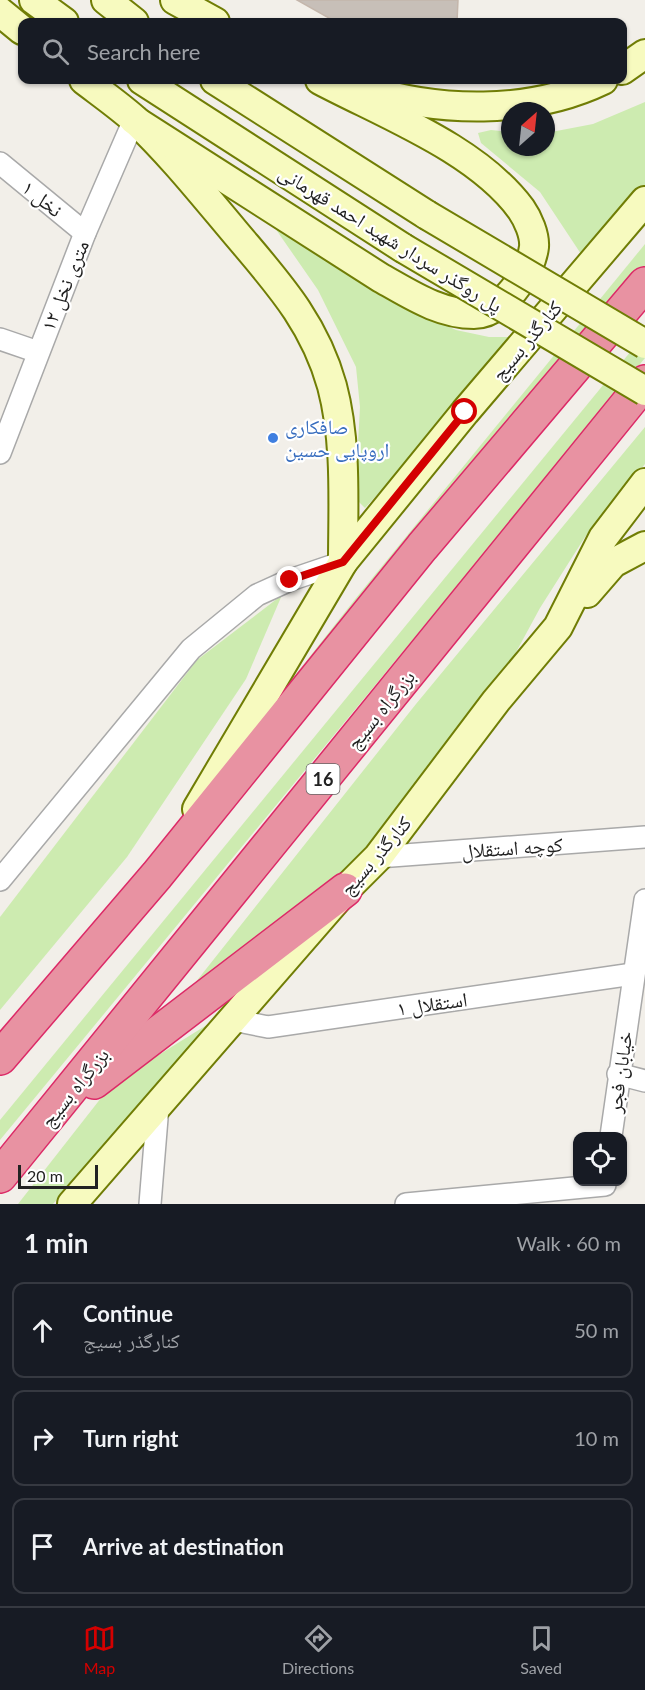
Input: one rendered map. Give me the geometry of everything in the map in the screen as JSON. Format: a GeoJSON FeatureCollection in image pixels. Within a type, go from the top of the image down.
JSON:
{"type":"FeatureCollection","features":[{"type":"Feature","properties":{"kind":"highway"},"geometry":{"type":"LineString","coordinates":[[0,1058],[158,875],[422,548],[645,284]]}},
{"type":"Feature","properties":{"kind":"highway","name":"بزرگراه بسیج"},"geometry":{"type":"LineString","coordinates":[[0,1176],[645,382]]}},
{"type":"Feature","properties":{"kind":"highway"},"geometry":{"type":"LineString","coordinates":[[52,1114],[345,890]]}},
{"type":"Feature","properties":{"kind":"main road"},"geometry":{"type":"LineString","coordinates":[[34,0],[59,18]]}},
{"type":"Feature","properties":{"kind":"main road"},"geometry":{"type":"LineString","coordinates":[[106,0],[129,18]]}},
{"type":"Feature","properties":{"kind":"main road"},"geometry":{"type":"LineString","coordinates":[[175,0],[208,18]]}},
{"type":"Feature","properties":{"kind":"main road"},"geometry":{"type":"LineString","coordinates":[[0,12],[18,27]]}},
{"type":"Feature","properties":{"kind":"main road"},"geometry":{"type":"LineString","coordinates":[[627,66],[645,54]]}},
{"type":"Feature","properties":{"kind":"main road"},"geometry":{"type":"LineString","coordinates":[[89,84],[134,120],[381,278],[420,300],[458,313],[476,314],[492,310],[522,278],[530,261],[534,247],[532,232],[522,211],[506,191],[478,168],[442,144],[328,84]]}},
{"type":"Feature","properties":{"kind":"main road","name":"پل روگذر سردار شهید احمد قهرمانی"},"geometry":{"type":"LineString","coordinates":[[148,84],[403,248],[645,391]]}},
{"type":"Feature","properties":{"kind":"main road","name":"پل روگذر سردار شهید احمد قهرمانی"},"geometry":{"type":"LineString","coordinates":[[221,84],[427,215],[645,344]]}},
{"type":"Feature","properties":{"kind":"main road"},"geometry":{"type":"LineString","coordinates":[[349,84],[395,99],[438,105],[512,106],[578,92],[595,84]]}},
{"type":"Feature","properties":{"kind":"main road"},"geometry":{"type":"LineString","coordinates":[[134,120],[197,188],[290,297],[317,341],[333,388],[340,443],[343,478],[343,562]]}},
{"type":"Feature","properties":{"kind":"main road","name":"کنارگذر بسیج"},"geometry":{"type":"LineString","coordinates":[[158,875],[343,562],[465,412],[645,201]]}},
{"type":"Feature","properties":{"kind":"main road","name":"کنارگذر بسیج"},"geometry":{"type":"LineString","coordinates":[[72,1204],[345,890],[378,857],[496,701],[558,627],[603,538],[645,483]]}},
{"type":"Feature","properties":{"kind":"main road"},"geometry":{"type":"LineString","coordinates":[[558,627],[613,563],[645,546]]}},
{"type":"Feature","properties":{"kind":"street","name":"۱۲ متری نخل"},"geometry":{"type":"LineString","coordinates":[[0,453],[85,233],[134,120]]}},
{"type":"Feature","properties":{"kind":"street","name":"نخل ۱"},"geometry":{"type":"LineString","coordinates":[[0,163],[85,233]]}},
{"type":"Feature","properties":{"kind":"street"},"geometry":{"type":"LineString","coordinates":[[0,339],[38,352]]}},
{"type":"Feature","properties":{"kind":"street"},"geometry":{"type":"LineString","coordinates":[[0,880],[191,649],[257,595],[290,580],[343,562]]}},
{"type":"Feature","properties":{"kind":"street","name":"کوچه استقلال"},"geometry":{"type":"LineString","coordinates":[[378,857],[645,837]]}},
{"type":"Feature","properties":{"kind":"street","name":"خیابان فجر"},"geometry":{"type":"LineString","coordinates":[[612,1132],[618,1074],[645,900]]}},
{"type":"Feature","properties":{"kind":"street","name":"استقلال ۱"},"geometry":{"type":"LineString","coordinates":[[233,1020],[268,1027],[633,974]]}},
{"type":"Feature","properties":{"kind":"street"},"geometry":{"type":"LineString","coordinates":[[618,1074],[645,1081]]}},
{"type":"Feature","properties":{"kind":"street"},"geometry":{"type":"LineString","coordinates":[[150,1204],[158,1106]]}},
{"type":"Feature","properties":{"kind":"street"},"geometry":{"type":"LineString","coordinates":[[406,1204],[604,1190]]}},
{"type":"Feature","properties":{"kind":"green space"},"geometry":{"type":"Polygon","coordinates":[[[645,102],[645,189],[583,257],[540,192],[481,143],[478,133],[491,130],[501,131],[501,156],[555,156],[555,131],[593,124],[645,102]]]}},
{"type":"Feature","properties":{"kind":"green space"},"geometry":{"type":"Polygon","coordinates":[[[268,218],[412,310],[456,330],[489,337],[513,337],[450,415],[365,508],[355,498],[360,407],[356,367],[318,290],[268,218]]]}},
{"type":"Feature","properties":{"kind":"green space"},"geometry":{"type":"Polygon","coordinates":[[[645,244],[645,267],[299,683],[289,683],[356,598],[645,244]]]}},
{"type":"Feature","properties":{"kind":"green space"},"geometry":{"type":"Polygon","coordinates":[[[645,334],[645,358],[0,1140],[0,1120],[645,334]]]}},
{"type":"Feature","properties":{"kind":"green space"},"geometry":{"type":"Polygon","coordinates":[[[645,427],[645,464],[585,537],[540,608],[495,691],[355,860],[312,898],[191,988],[416,704],[645,427]]]}},
{"type":"Feature","properties":{"kind":"green space"},"geometry":{"type":"Polygon","coordinates":[[[282,595],[246,679],[127,857],[0,1010],[0,917],[197,660],[282,595]]]}},
{"type":"Feature","properties":{"kind":"green space"},"geometry":{"type":"Polygon","coordinates":[[[218,1018],[53,1204],[18,1204],[112,1084],[218,1018]]]}},
{"type":"Feature","properties":{"kind":"building"},"geometry":{"type":"Polygon","coordinates":[[[297,0],[458,0],[457,18],[329,18],[297,0]]]}},
{"type":"Feature","properties":{"kind":"place","name":"صافکاری اروپایی حسین"},"geometry":{"type":"Point","coordinates":[273,438]}},
{"type":"Feature","properties":{"kind":"route"},"geometry":{"type":"LineString","coordinates":[[290,580],[343,562],[465,412]]}}]}
